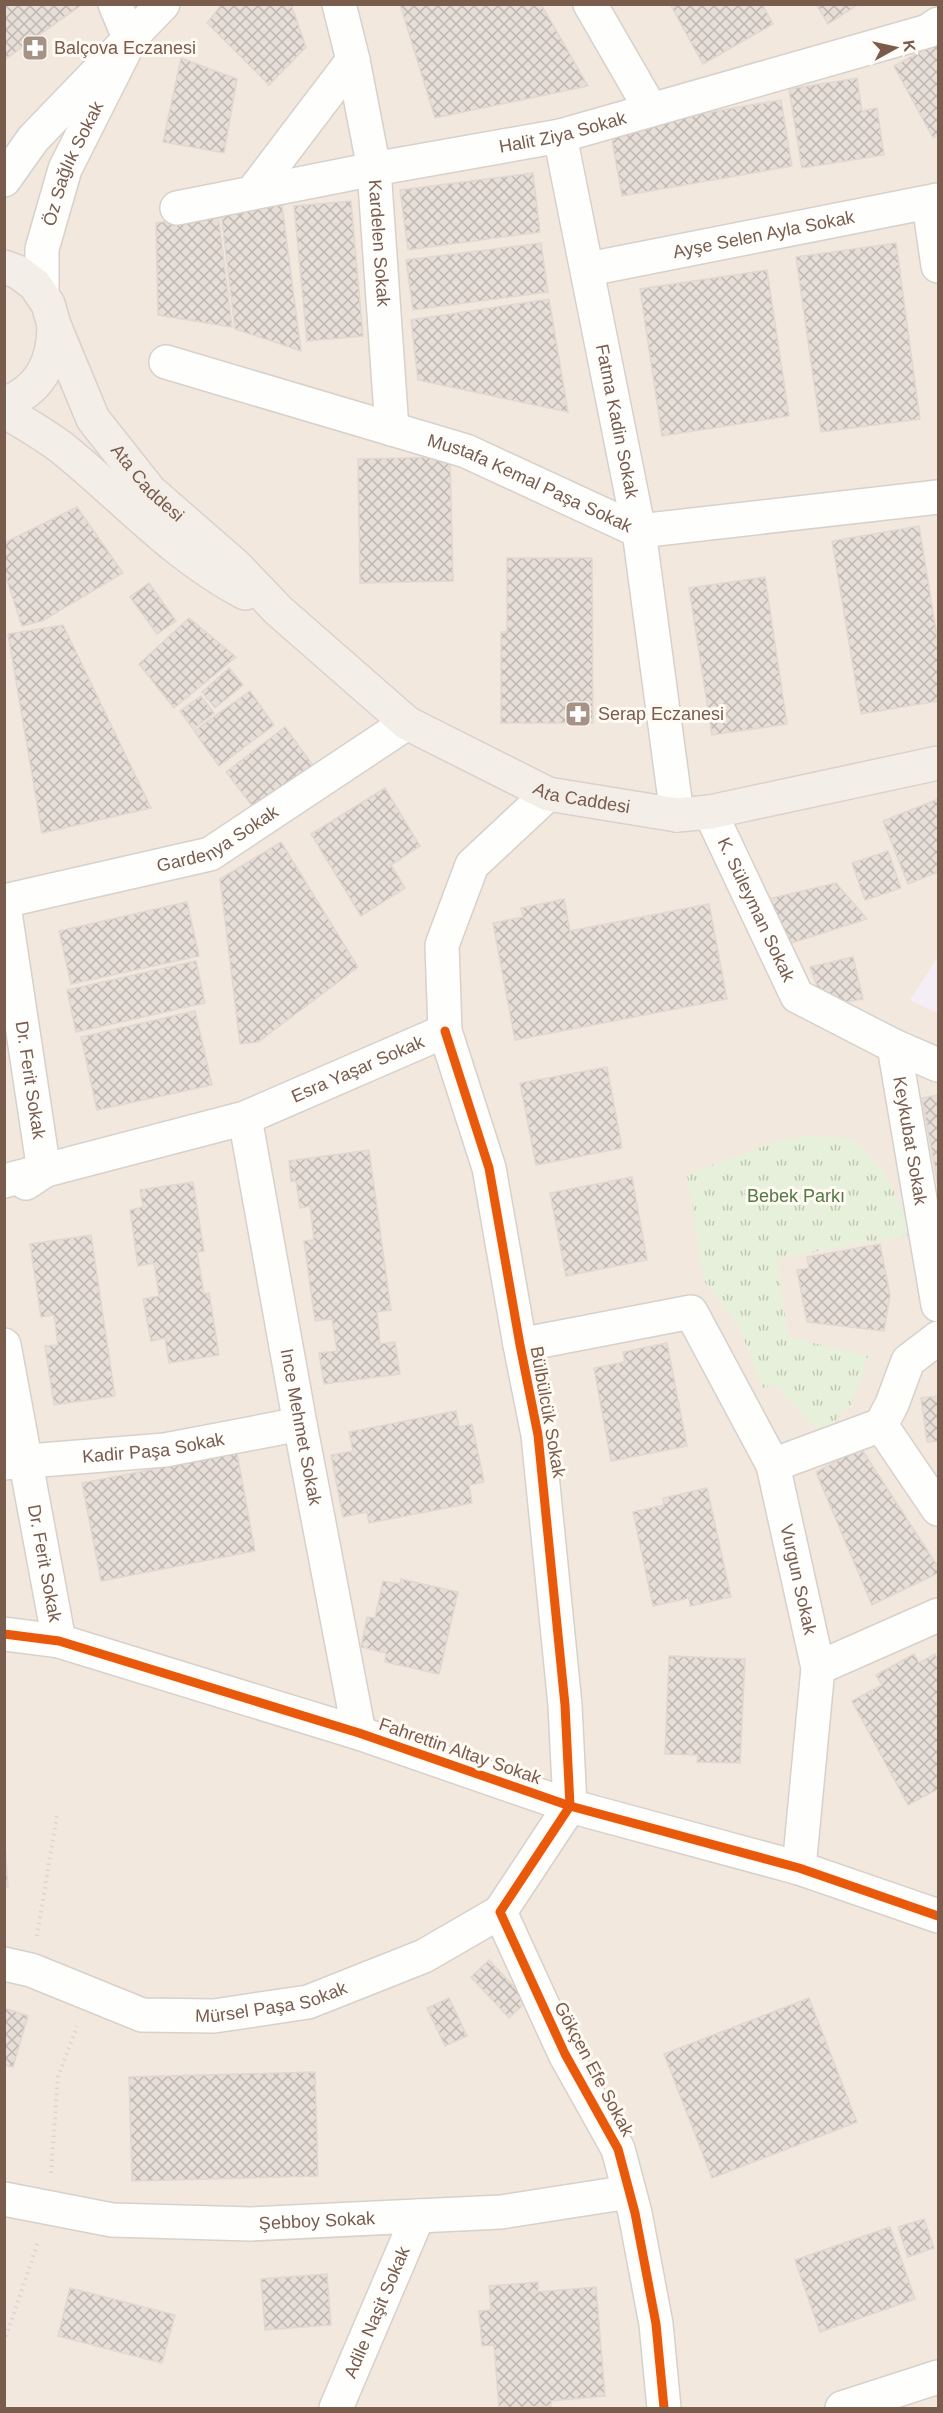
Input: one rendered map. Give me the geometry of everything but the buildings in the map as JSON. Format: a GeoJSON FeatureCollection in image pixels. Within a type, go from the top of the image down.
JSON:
{"type":"FeatureCollection","features":[{"type":"Feature","properties":{"kind":"main road","name":"Ata Caddesi"},"geometry":{"type":"LineString","coordinates":[[4,267],[18,272],[35,285],[42,294],[93,419],[150,492],[236,566],[279,611],[407,723],[548,794],[677,815],[710,812],[939,763]]}},
{"type":"Feature","properties":{"kind":"main road","name":"Ata Caddesi"},"geometry":{"type":"LineString","coordinates":[[4,404],[18,399],[35,386],[48,368],[54,347],[54,326]]}},
{"type":"Feature","properties":{"kind":"main road","name":"Ata Caddesi"},"geometry":{"type":"LineString","coordinates":[[4,410],[61,448],[156,533],[213,576],[279,611]]}},
{"type":"Feature","properties":{"kind":"street"},"geometry":{"type":"LineString","coordinates":[[115,4],[130,40]]}},
{"type":"Feature","properties":{"kind":"street","name":"Öz Sağlık Sokak"},"geometry":{"type":"LineString","coordinates":[[4,180],[33,140],[163,4]]}},
{"type":"Feature","properties":{"kind":"street","name":"Kardelen Sokak"},"geometry":{"type":"LineString","coordinates":[[339,4],[354,60],[374,169],[392,429]]}},
{"type":"Feature","properties":{"kind":"street"},"geometry":{"type":"LineString","coordinates":[[590,4],[650,108]]}},
{"type":"Feature","properties":{"kind":"street","name":"Halit Ziya Sokak"},"geometry":{"type":"LineString","coordinates":[[177,208],[374,169],[560,136],[650,108],[928,31],[939,24]]}},
{"type":"Feature","properties":{"kind":"street","name":"Öz Sağlık Sokak"},"geometry":{"type":"LineString","coordinates":[[42,294],[42,249],[65,169],[130,40]]}},
{"type":"Feature","properties":{"kind":"street"},"geometry":{"type":"LineString","coordinates":[[252,193],[354,60]]}},
{"type":"Feature","properties":{"kind":"street","name":"Fatma Kadin Sokak"},"geometry":{"type":"LineString","coordinates":[[560,136],[589,269],[639,531],[677,815]]}},
{"type":"Feature","properties":{"kind":"street"},"geometry":{"type":"LineString","coordinates":[[934,202],[939,266]]}},
{"type":"Feature","properties":{"kind":"street","name":"Ayşe Selen Ayla Sokak"},"geometry":{"type":"LineString","coordinates":[[589,269],[934,202]]}},
{"type":"Feature","properties":{"kind":"street","name":"Mustafa Kemal Paşa Sokak"},"geometry":{"type":"LineString","coordinates":[[165,362],[466,451],[639,531],[939,497]]}},
{"type":"Feature","properties":{"kind":"street","name":"Gardenya Sokak"},"geometry":{"type":"LineString","coordinates":[[4,901],[210,854],[407,723]]}},
{"type":"Feature","properties":{"kind":"street","name":"Esra Yaşar Sokak"},"geometry":{"type":"LineString","coordinates":[[4,1181],[245,1118],[445,1031],[442,945],[472,865],[548,794]]}},
{"type":"Feature","properties":{"kind":"street","name":"K. Süleyman Sokak"},"geometry":{"type":"LineString","coordinates":[[710,812],[797,996],[894,1046],[939,1065]]}},
{"type":"Feature","properties":{"kind":"street","name":"Dr. Ferit Sokak"},"geometry":{"type":"LineString","coordinates":[[4,906],[44,1171]]}},
{"type":"Feature","properties":{"kind":"street","name":"Bülbülcük Sokak"},"geometry":{"type":"LineString","coordinates":[[445,1031],[489,1168],[538,1435],[565,1705],[570,1806]]}},
{"type":"Feature","properties":{"kind":"street","name":"Keykubat Sokak"},"geometry":{"type":"LineString","coordinates":[[894,1046],[939,1305]]}},
{"type":"Feature","properties":{"kind":"street","name":"Ince Mehmet Sokak"},"geometry":{"type":"LineString","coordinates":[[245,1118],[359,1733]]}},
{"type":"Feature","properties":{"kind":"street"},"geometry":{"type":"LineString","coordinates":[[4,1198],[44,1171]]}},
{"type":"Feature","properties":{"kind":"street","name":"Vurgun Sokak"},"geometry":{"type":"LineString","coordinates":[[520,1345],[692,1312],[773,1465],[818,1668],[799,1868]]}},
{"type":"Feature","properties":{"kind":"street"},"geometry":{"type":"LineString","coordinates":[[773,1465],[881,1425],[892,1404],[908,1361],[939,1338]]}},
{"type":"Feature","properties":{"kind":"street","name":"Dr. Ferit Sokak"},"geometry":{"type":"LineString","coordinates":[[4,1345],[15,1462],[59,1641]]}},
{"type":"Feature","properties":{"kind":"street","name":"Kadir Paşa Sokak"},"geometry":{"type":"LineString","coordinates":[[15,1462],[165,1450],[300,1424]]}},
{"type":"Feature","properties":{"kind":"street"},"geometry":{"type":"LineString","coordinates":[[881,1425],[939,1509]]}},
{"type":"Feature","properties":{"kind":"street"},"geometry":{"type":"LineString","coordinates":[[818,1668],[939,1615]]}},
{"type":"Feature","properties":{"kind":"street","name":"Fahrettin Altay Sokak"},"geometry":{"type":"LineString","coordinates":[[4,1634],[59,1641],[359,1733],[570,1806],[799,1868],[939,1916]]}},
{"type":"Feature","properties":{"kind":"street"},"geometry":{"type":"LineString","coordinates":[[500,1912],[570,1806]]}},
{"type":"Feature","properties":{"kind":"street","name":"Mürsel Paşa Sokak"},"geometry":{"type":"LineString","coordinates":[[18,1967],[142,2015],[214,2016],[308,2002],[424,1956],[500,1912]]}},
{"type":"Feature","properties":{"kind":"street","name":"Gökçen Efe Sokak"},"geometry":{"type":"LineString","coordinates":[[500,1912],[565,2054],[618,2149],[656,2324],[664,2409]]}},
{"type":"Feature","properties":{"kind":"street","name":"Şebboy Sokak"},"geometry":{"type":"LineString","coordinates":[[4,2199],[112,2220],[251,2224],[501,2212],[629,2192]]}},
{"type":"Feature","properties":{"kind":"street","name":"Adile Naşit Sokak"},"geometry":{"type":"LineString","coordinates":[[336,2409],[418,2216]]}},
{"type":"Feature","properties":{"kind":"street"},"geometry":{"type":"LineString","coordinates":[[842,2409],[939,2377]]}},
{"type":"Feature","properties":{"kind":"path"},"geometry":{"type":"LineString","coordinates":[[18,1967],[57,1815]]}},
{"type":"Feature","properties":{"kind":"shaded area"},"geometry":{"type":"Polygon","coordinates":[[[5,5],[938,5],[938,2408],[5,2408],[5,5]]]}},
{"type":"Feature","properties":{"kind":"shaded area"},"geometry":{"type":"Polygon","coordinates":[[[938,957],[938,1013],[910,1000],[938,957]]]}},
{"type":"Feature","properties":{"kind":"green space","name":"Bebek Parkı"},"geometry":{"type":"Polygon","coordinates":[[[813,1136],[854,1139],[884,1172],[916,1234],[777,1258],[788,1337],[868,1356],[852,1403],[822,1435],[775,1385],[762,1388],[739,1326],[704,1281],[687,1174],[784,1139],[813,1136]]]}},
{"type":"Feature","properties":{"kind":"cycle path"},"geometry":{"type":"LineString","coordinates":[[445,1031],[489,1168],[538,1435],[565,1705],[570,1806],[500,1912],[565,2054],[618,2149],[635,2213],[656,2324],[664,2408]]}},
{"type":"Feature","properties":{"kind":"cycle path"},"geometry":{"type":"LineString","coordinates":[[4,1634],[59,1641],[359,1733],[570,1806],[799,1868],[938,1916]]}},
{"type":"Feature","properties":{"kind":"place","name":"Balçova Eczanesi"},"geometry":{"type":"Point","coordinates":[35,48]}},
{"type":"Feature","properties":{"kind":"place","name":"Serap Eczanesi"},"geometry":{"type":"Point","coordinates":[578,714]}}]}
